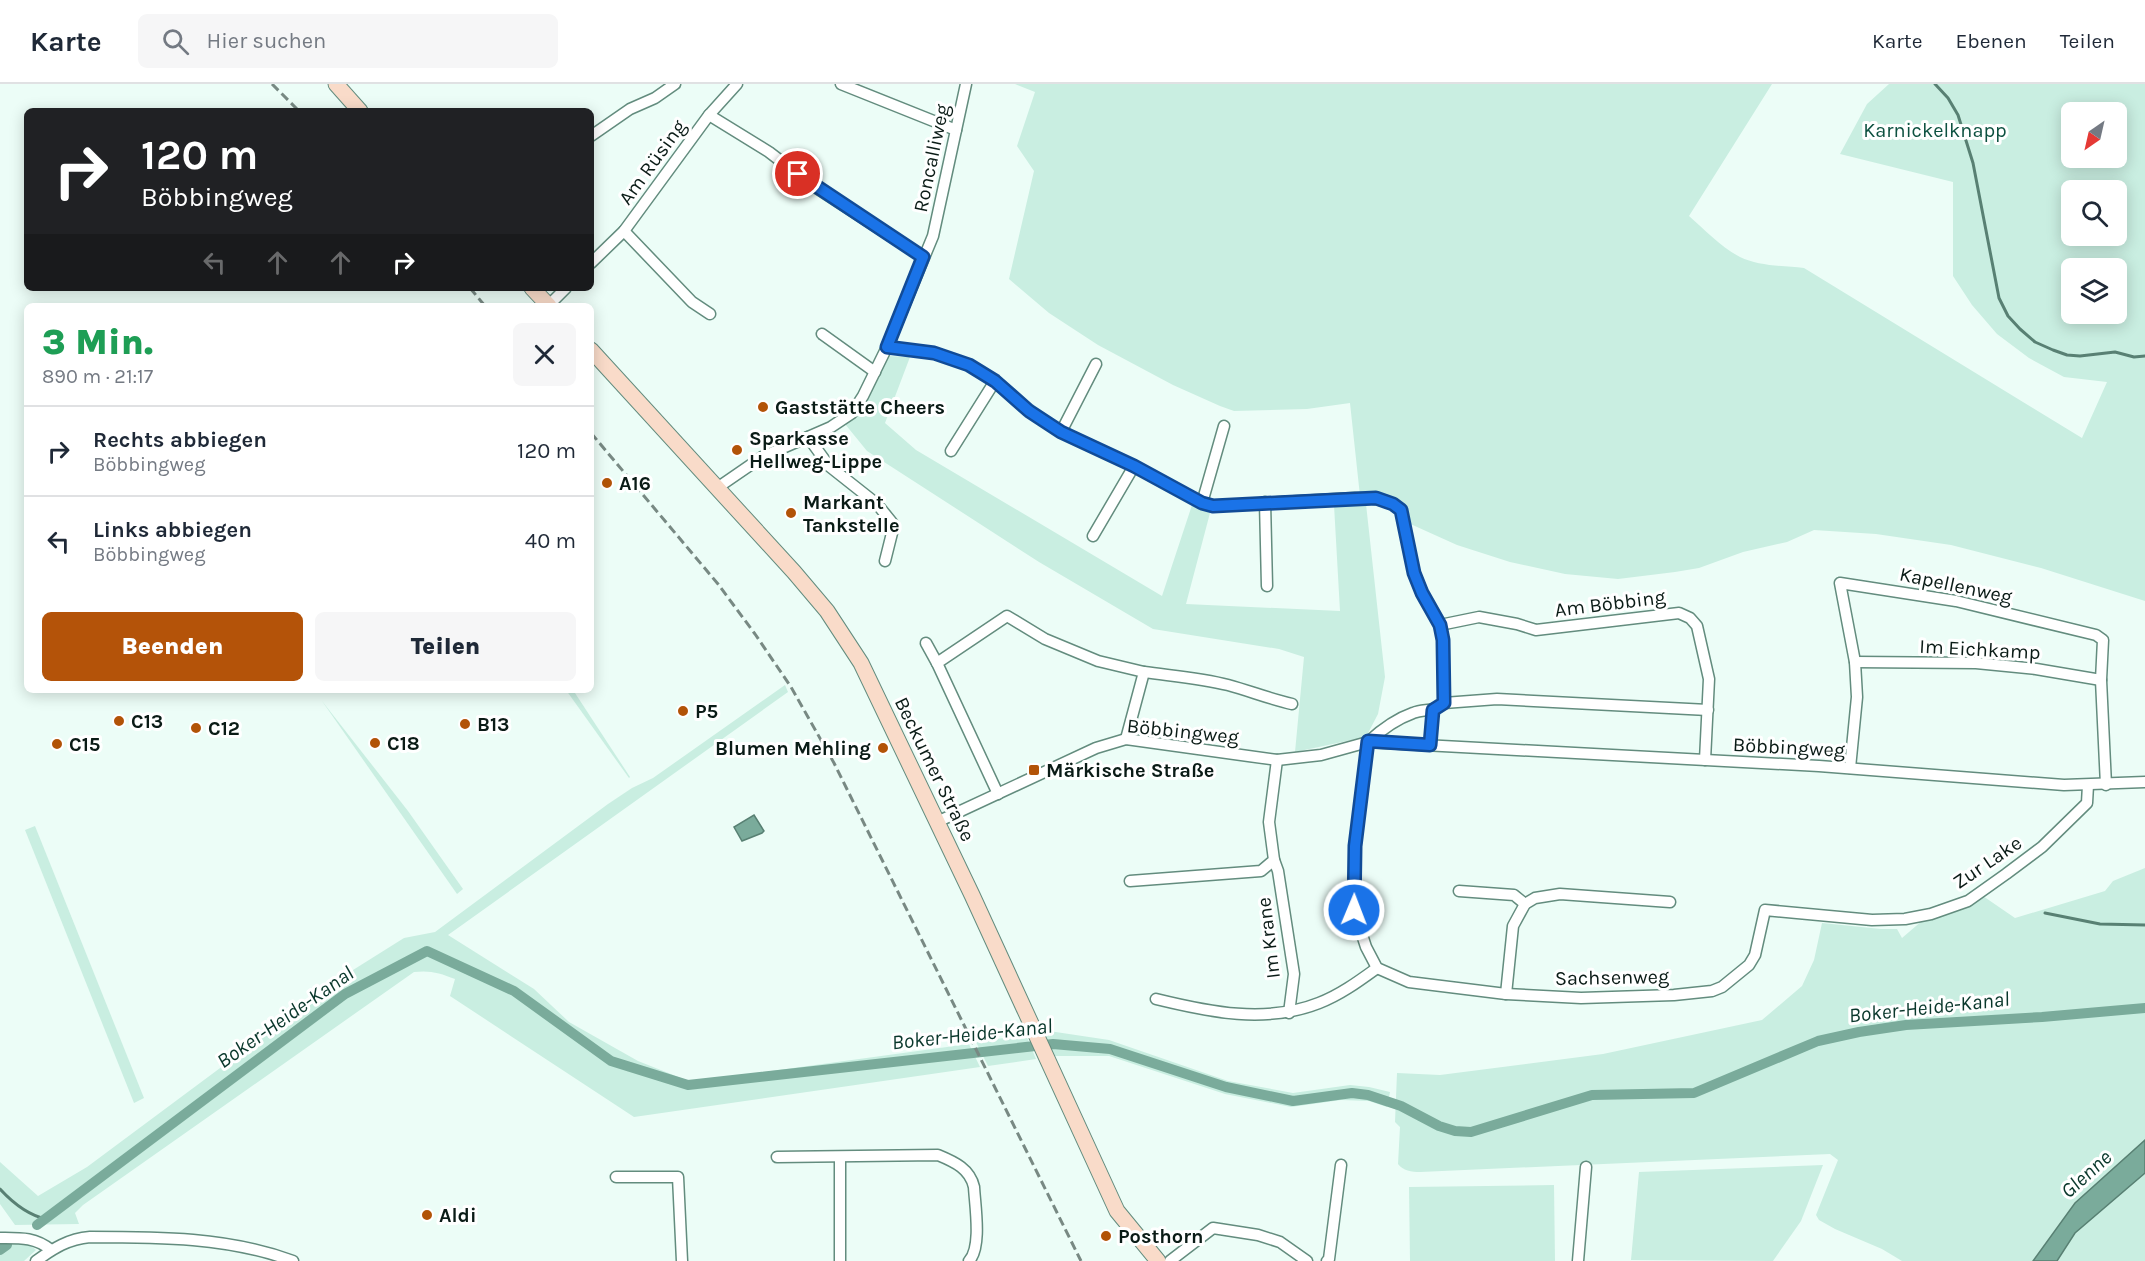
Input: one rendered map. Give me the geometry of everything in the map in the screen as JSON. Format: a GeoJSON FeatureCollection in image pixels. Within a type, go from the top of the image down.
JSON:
{"type":"FeatureCollection","features":[{"type":"Feature","properties":{"kind":"main road"},"geometry":{"type":"LineString","coordinates":[[336,84],[357,108]]}},
{"type":"Feature","properties":{"kind":"main road"},"geometry":{"type":"LineString","coordinates":[[535,291],[546,303]]}},
{"type":"Feature","properties":{"kind":"main road","name":"Beckumer Straße"},"geometry":{"type":"LineString","coordinates":[[594,353],[794,572],[827,610],[843,633],[861,663],[972,895],[1116,1211],[1158,1261]]}},
{"type":"Feature","properties":{"kind":"street"},"geometry":{"type":"LineString","coordinates":[[594,134],[630,109],[655,98],[675,84]]}},
{"type":"Feature","properties":{"kind":"street","name":"Am Rüsing"},"geometry":{"type":"LineString","coordinates":[[594,260],[624,231],[709,115],[737,84]]}},
{"type":"Feature","properties":{"kind":"street"},"geometry":{"type":"LineString","coordinates":[[841,84],[956,130]]}},
{"type":"Feature","properties":{"kind":"street","name":"Roncalliweg"},"geometry":{"type":"LineString","coordinates":[[717,488],[762,457],[831,427],[852,413],[863,396],[887,347],[933,236],[966,84]]}},
{"type":"Feature","properties":{"kind":"street","name":"Am Rüsing"},"geometry":{"type":"LineString","coordinates":[[709,115],[923,257]]}},
{"type":"Feature","properties":{"kind":"street","name":"Am Rüsing"},"geometry":{"type":"LineString","coordinates":[[624,231],[692,302],[710,314]]}},
{"type":"Feature","properties":{"kind":"street"},"geometry":{"type":"LineString","coordinates":[[552,303],[563,291]]}},
{"type":"Feature","properties":{"kind":"street"},"geometry":{"type":"LineString","coordinates":[[822,334],[875,372]]}},
{"type":"Feature","properties":{"kind":"street"},"geometry":{"type":"LineString","coordinates":[[887,347],[934,353],[969,365],[995,381],[1029,411],[1061,432],[1134,466],[1202,503],[1213,506],[1376,498],[1393,504],[1401,510],[1414,573],[1440,625],[1443,640],[1444,703]]}},
{"type":"Feature","properties":{"kind":"street"},"geometry":{"type":"LineString","coordinates":[[1061,432],[1096,364]]}},
{"type":"Feature","properties":{"kind":"street"},"geometry":{"type":"LineString","coordinates":[[951,451],[995,381]]}},
{"type":"Feature","properties":{"kind":"street"},"geometry":{"type":"LineString","coordinates":[[1202,503],[1224,426]]}},
{"type":"Feature","properties":{"kind":"street"},"geometry":{"type":"LineString","coordinates":[[808,437],[829,466],[877,504],[894,525],[885,561]]}},
{"type":"Feature","properties":{"kind":"street"},"geometry":{"type":"LineString","coordinates":[[1094,536],[1134,466]]}},
{"type":"Feature","properties":{"kind":"street"},"geometry":{"type":"LineString","coordinates":[[1264,502],[1267,586]]}},
{"type":"Feature","properties":{"kind":"street","name":"Kapellenweg"},"geometry":{"type":"LineString","coordinates":[[1850,768],[1857,697],[1855,662],[1840,583],[1956,601],[2096,634],[2103,640],[2101,680],[2106,785]]}},
{"type":"Feature","properties":{"kind":"street","name":"Am Böbbing"},"geometry":{"type":"LineString","coordinates":[[1440,625],[1479,617],[1536,630],[1679,613],[1690,618],[1697,626],[1709,678],[1705,760]]}},
{"type":"Feature","properties":{"kind":"street"},"geometry":{"type":"LineString","coordinates":[[938,663],[1007,616],[1045,639],[1098,661],[1144,672],[1205,680],[1292,704]]}},
{"type":"Feature","properties":{"kind":"street"},"geometry":{"type":"LineString","coordinates":[[926,643],[938,663],[998,794]]}},
{"type":"Feature","properties":{"kind":"street","name":"Im Eichkamp"},"geometry":{"type":"LineString","coordinates":[[1855,662],[1976,663],[2036,669],[2101,680]]}},
{"type":"Feature","properties":{"kind":"street"},"geometry":{"type":"LineString","coordinates":[[1126,739],[1144,672]]}},
{"type":"Feature","properties":{"kind":"street"},"geometry":{"type":"LineString","coordinates":[[1430,745],[1433,710],[1444,703],[1497,699],[1708,710]]}},
{"type":"Feature","properties":{"kind":"street","name":"Böbbingweg"},"geometry":{"type":"LineString","coordinates":[[1368,741],[1382,729],[1414,712],[1433,710]]}},
{"type":"Feature","properties":{"kind":"street","name":"Böbbingweg"},"geometry":{"type":"LineString","coordinates":[[937,822],[1096,748],[1126,739],[1277,760],[1321,755],[1368,741],[1850,768],[2064,785],[2145,782]]}},
{"type":"Feature","properties":{"kind":"street"},"geometry":{"type":"LineString","coordinates":[[1156,999],[1188,1007],[1245,1016],[1289,1013],[1319,1003],[1347,989],[1377,968],[1366,947],[1354,910],[1355,846],[1368,741]]}},
{"type":"Feature","properties":{"kind":"street","name":"Im Krane"},"geometry":{"type":"LineString","coordinates":[[1277,760],[1269,822],[1293,974],[1289,1013]]}},
{"type":"Feature","properties":{"kind":"street","name":"Zur Lake"},"geometry":{"type":"LineString","coordinates":[[1765,910],[1872,920],[1905,919],[1931,914],[1968,901],[2059,832],[2087,803],[2088,785]]}},
{"type":"Feature","properties":{"kind":"street","name":"Im Krane"},"geometry":{"type":"LineString","coordinates":[[1130,881],[1261,871],[1274,860]]}},
{"type":"Feature","properties":{"kind":"street"},"geometry":{"type":"LineString","coordinates":[[1459,891],[1514,895],[1525,904]]}},
{"type":"Feature","properties":{"kind":"street"},"geometry":{"type":"LineString","coordinates":[[1506,994],[1513,926],[1525,904],[1543,896],[1560,894],[1670,902]]}},
{"type":"Feature","properties":{"kind":"street","name":"Sachsenweg"},"geometry":{"type":"LineString","coordinates":[[1377,968],[1409,982],[1506,994],[1581,998],[1674,995],[1712,991],[1722,987],[1749,965],[1755,955],[1765,910]]}},
{"type":"Feature","properties":{"kind":"street"},"geometry":{"type":"LineString","coordinates":[[777,1157],[938,1155],[966,1170],[975,1187],[977,1242],[971,1260]]}},
{"type":"Feature","properties":{"kind":"street"},"geometry":{"type":"LineString","coordinates":[[840,1157],[840,1261]]}},
{"type":"Feature","properties":{"kind":"street"},"geometry":{"type":"LineString","coordinates":[[1327,1261],[1341,1165]]}},
{"type":"Feature","properties":{"kind":"street"},"geometry":{"type":"LineString","coordinates":[[1578,1261],[1586,1167]]}},
{"type":"Feature","properties":{"kind":"street"},"geometry":{"type":"LineString","coordinates":[[616,1177],[678,1177],[682,1261]]}},
{"type":"Feature","properties":{"kind":"street"},"geometry":{"type":"LineString","coordinates":[[1170,1261],[1213,1228],[1258,1235],[1281,1242],[1307,1261]]}},
{"type":"Feature","properties":{"kind":"street"},"geometry":{"type":"LineString","coordinates":[[0,1238],[29,1238],[41,1242],[51,1250]]}},
{"type":"Feature","properties":{"kind":"street"},"geometry":{"type":"LineString","coordinates":[[36,1261],[51,1250],[75,1238],[213,1241],[243,1246],[293,1261]]}},
{"type":"Feature","properties":{"kind":"green space","name":"Karnickelknapp"},"geometry":{"type":"Polygon","coordinates":[[[1015,84],[1772,84],[1689,216],[1740,257],[1763,264],[1804,268],[2082,438],[2107,382],[2064,377],[2029,358],[1997,334],[1972,305],[1953,276],[1953,182],[1840,154],[1867,104],[1889,84],[2145,84],[2145,601],[2041,568],[1951,545],[1876,534],[1814,530],[1787,542],[1743,552],[1699,568],[1618,579],[1565,574],[1510,562],[1457,545],[1406,522],[1393,503],[1360,496],[1350,403],[1307,409],[1234,411],[1220,406],[1173,385],[1098,345],[1049,313],[1009,279],[1034,171],[1017,146],[1035,92],[1015,84]]]}},
{"type":"Feature","properties":{"kind":"green space"},"geometry":{"type":"Polygon","coordinates":[[[888,356],[910,357],[885,423],[916,450],[1162,596],[1192,505],[1210,513],[1186,604],[1340,611],[1334,505],[1366,504],[1385,677],[1378,714],[1366,737],[1295,752],[1304,657],[1279,649],[1153,629],[1039,562],[867,451],[845,424],[888,356]]]}},
{"type":"Feature","properties":{"kind":"green space"},"geometry":{"type":"Polygon","coordinates":[[[785,685],[788,692],[448,935],[534,989],[569,1022],[638,1061],[691,1082],[969,1044],[980,1067],[634,1117],[450,996],[455,979],[435,972],[414,972],[83,1205],[75,1213],[79,1224],[15,1225],[0,1204],[0,1162],[38,1196],[87,1167],[247,1048],[336,987],[353,970],[404,938],[435,932],[608,804],[632,788],[653,778],[785,685]]]}},
{"type":"Feature","properties":{"kind":"green space"},"geometry":{"type":"Polygon","coordinates":[[[568,693],[575,693],[629,778],[568,693]]]}},
{"type":"Feature","properties":{"kind":"green space"},"geometry":{"type":"Polygon","coordinates":[[[322,701],[408,811],[463,889],[457,894],[322,701]]]}},
{"type":"Feature","properties":{"kind":"green space"},"geometry":{"type":"Polygon","coordinates":[[[35,826],[144,1098],[134,1103],[25,830],[35,826]]]}},
{"type":"Feature","properties":{"kind":"green space"},"geometry":{"type":"Polygon","coordinates":[[[2145,868],[2145,1140],[2075,1203],[2033,1261],[1902,1261],[1882,1249],[1835,1229],[1819,1220],[1816,1215],[1838,1160],[1830,1154],[1424,1172],[1407,1170],[1398,1164],[1400,1127],[1395,1122],[1397,1073],[1440,1075],[1603,1054],[1762,1020],[1802,986],[1814,960],[1822,923],[1897,929],[1902,938],[1923,920],[1980,894],[2015,918],[2105,891],[2113,881],[2145,868]]]}},
{"type":"Feature","properties":{"kind":"green space"},"geometry":{"type":"Polygon","coordinates":[[[1043,1032],[1109,1040],[1228,1081],[1293,1093],[1350,1085],[1369,1087],[1390,1092],[1387,1107],[1369,1101],[1341,1100],[1291,1107],[1225,1094],[1109,1056],[1053,1056],[1043,1032]]]}},
{"type":"Feature","properties":{"kind":"green space"},"geometry":{"type":"Polygon","coordinates":[[[1026,1035],[1036,1059],[988,1066],[976,1042],[1026,1035]]]}},
{"type":"Feature","properties":{"kind":"green space"},"geometry":{"type":"Polygon","coordinates":[[[2145,1162],[2145,1261],[2044,1261],[2145,1162]]]}},
{"type":"Feature","properties":{"kind":"green space"},"geometry":{"type":"Polygon","coordinates":[[[1823,1165],[1801,1221],[1773,1261],[1631,1260],[1639,1172],[1823,1165]]]}},
{"type":"Feature","properties":{"kind":"green space"},"geometry":{"type":"Polygon","coordinates":[[[1554,1185],[1555,1261],[1410,1261],[1409,1187],[1554,1185]]]}},
{"type":"Feature","properties":{"kind":"green space"},"geometry":{"type":"Polygon","coordinates":[[[0,1244],[29,1244],[36,1250],[24,1261],[0,1261],[0,1244]]]}},
{"type":"Feature","properties":{"kind":"shaded area"},"geometry":{"type":"Polygon","coordinates":[[[754,815],[764,831],[742,841],[734,827],[754,815]]]}},
{"type":"Feature","properties":{"kind":"shaded area"},"geometry":{"type":"Polygon","coordinates":[[[2145,1140],[2145,1173],[2075,1233],[2057,1261],[2033,1261],[2075,1203],[2145,1140]]]}},
{"type":"Feature","properties":{"kind":"waterway"},"geometry":{"type":"LineString","coordinates":[[1935,84],[1948,98],[1958,115],[1973,163],[1999,298],[2008,316],[2035,342],[2067,355],[2080,356],[2115,352],[2134,357],[2145,356]]}},
{"type":"Feature","properties":{"kind":"waterway"},"geometry":{"type":"LineString","coordinates":[[2045,913],[2100,924],[2145,925]]}},
{"type":"Feature","properties":{"kind":"waterway","name":"Boker-Heide-Kanal"},"geometry":{"type":"LineString","coordinates":[[37,1225],[345,994],[427,951],[514,991],[611,1061],[688,1085],[1053,1044],[1110,1049],[1226,1087],[1293,1101],[1352,1093],[1368,1095],[1401,1106],[1439,1126],[1455,1131],[1471,1132],[1592,1095],[1694,1093],[1818,1041],[1859,1032],[1906,1025],[2145,1008]]}},
{"type":"Feature","properties":{"kind":"waterway"},"geometry":{"type":"LineString","coordinates":[[0,1189],[21,1207],[46,1219]]}},
{"type":"Feature","properties":{"kind":"waterway","name":"Boker-Heide-Kanal"},"geometry":{"type":"LineString","coordinates":[[0,1250],[7,1245]]}},
{"type":"Feature","properties":{"kind":"railway"},"geometry":{"type":"LineString","coordinates":[[272,84],[296,108]]}},
{"type":"Feature","properties":{"kind":"railway"},"geometry":{"type":"LineString","coordinates":[[472,291],[482,303]]}},
{"type":"Feature","properties":{"kind":"railway"},"geometry":{"type":"LineString","coordinates":[[594,437],[718,584],[791,687],[834,763],[1081,1261]]}},
{"type":"Feature","properties":{"kind":"place","name":"Gaststätte Cheers"},"geometry":{"type":"Point","coordinates":[763,407]}},
{"type":"Feature","properties":{"kind":"place","name":"Sparkasse Hellweg-Lippe"},"geometry":{"type":"Point","coordinates":[737,450]}},
{"type":"Feature","properties":{"kind":"place","name":"A16"},"geometry":{"type":"Point","coordinates":[607,483]}},
{"type":"Feature","properties":{"kind":"place","name":"Markant Tankstelle"},"geometry":{"type":"Point","coordinates":[791,513]}},
{"type":"Feature","properties":{"kind":"place","name":"P5"},"geometry":{"type":"Point","coordinates":[683,711]}},
{"type":"Feature","properties":{"kind":"place","name":"C13"},"geometry":{"type":"Point","coordinates":[119,721]}},
{"type":"Feature","properties":{"kind":"place","name":"B13"},"geometry":{"type":"Point","coordinates":[465,724]}},
{"type":"Feature","properties":{"kind":"place","name":"C12"},"geometry":{"type":"Point","coordinates":[196,728]}},
{"type":"Feature","properties":{"kind":"place","name":"C18"},"geometry":{"type":"Point","coordinates":[375,743]}},
{"type":"Feature","properties":{"kind":"place","name":"C15"},"geometry":{"type":"Point","coordinates":[57,744]}},
{"type":"Feature","properties":{"kind":"place","name":"Blumen Mehling"},"geometry":{"type":"Point","coordinates":[883,748]}},
{"type":"Feature","properties":{"kind":"place","name":"Märkische Straße"},"geometry":{"type":"Point","coordinates":[1034,770]}},
{"type":"Feature","properties":{"kind":"place","name":"Aldi"},"geometry":{"type":"Point","coordinates":[427,1215]}},
{"type":"Feature","properties":{"kind":"place","name":"Posthorn"},"geometry":{"type":"Point","coordinates":[1106,1236]}},
{"type":"Feature","properties":{"kind":"route"},"geometry":{"type":"LineString","coordinates":[[798,174],[923,257],[887,347],[934,353],[969,365],[995,381],[1029,411],[1061,432],[1134,466],[1198,502],[1213,506],[1376,498],[1393,504],[1401,510],[1414,573],[1440,625],[1443,640],[1444,703],[1433,710],[1430,745],[1368,741],[1355,846],[1354,910]]}},
{"type":"Feature","properties":{"kind":"water label","name":"Glenne"},"geometry":{"type":"Point","coordinates":[2086,1174]}}]}
